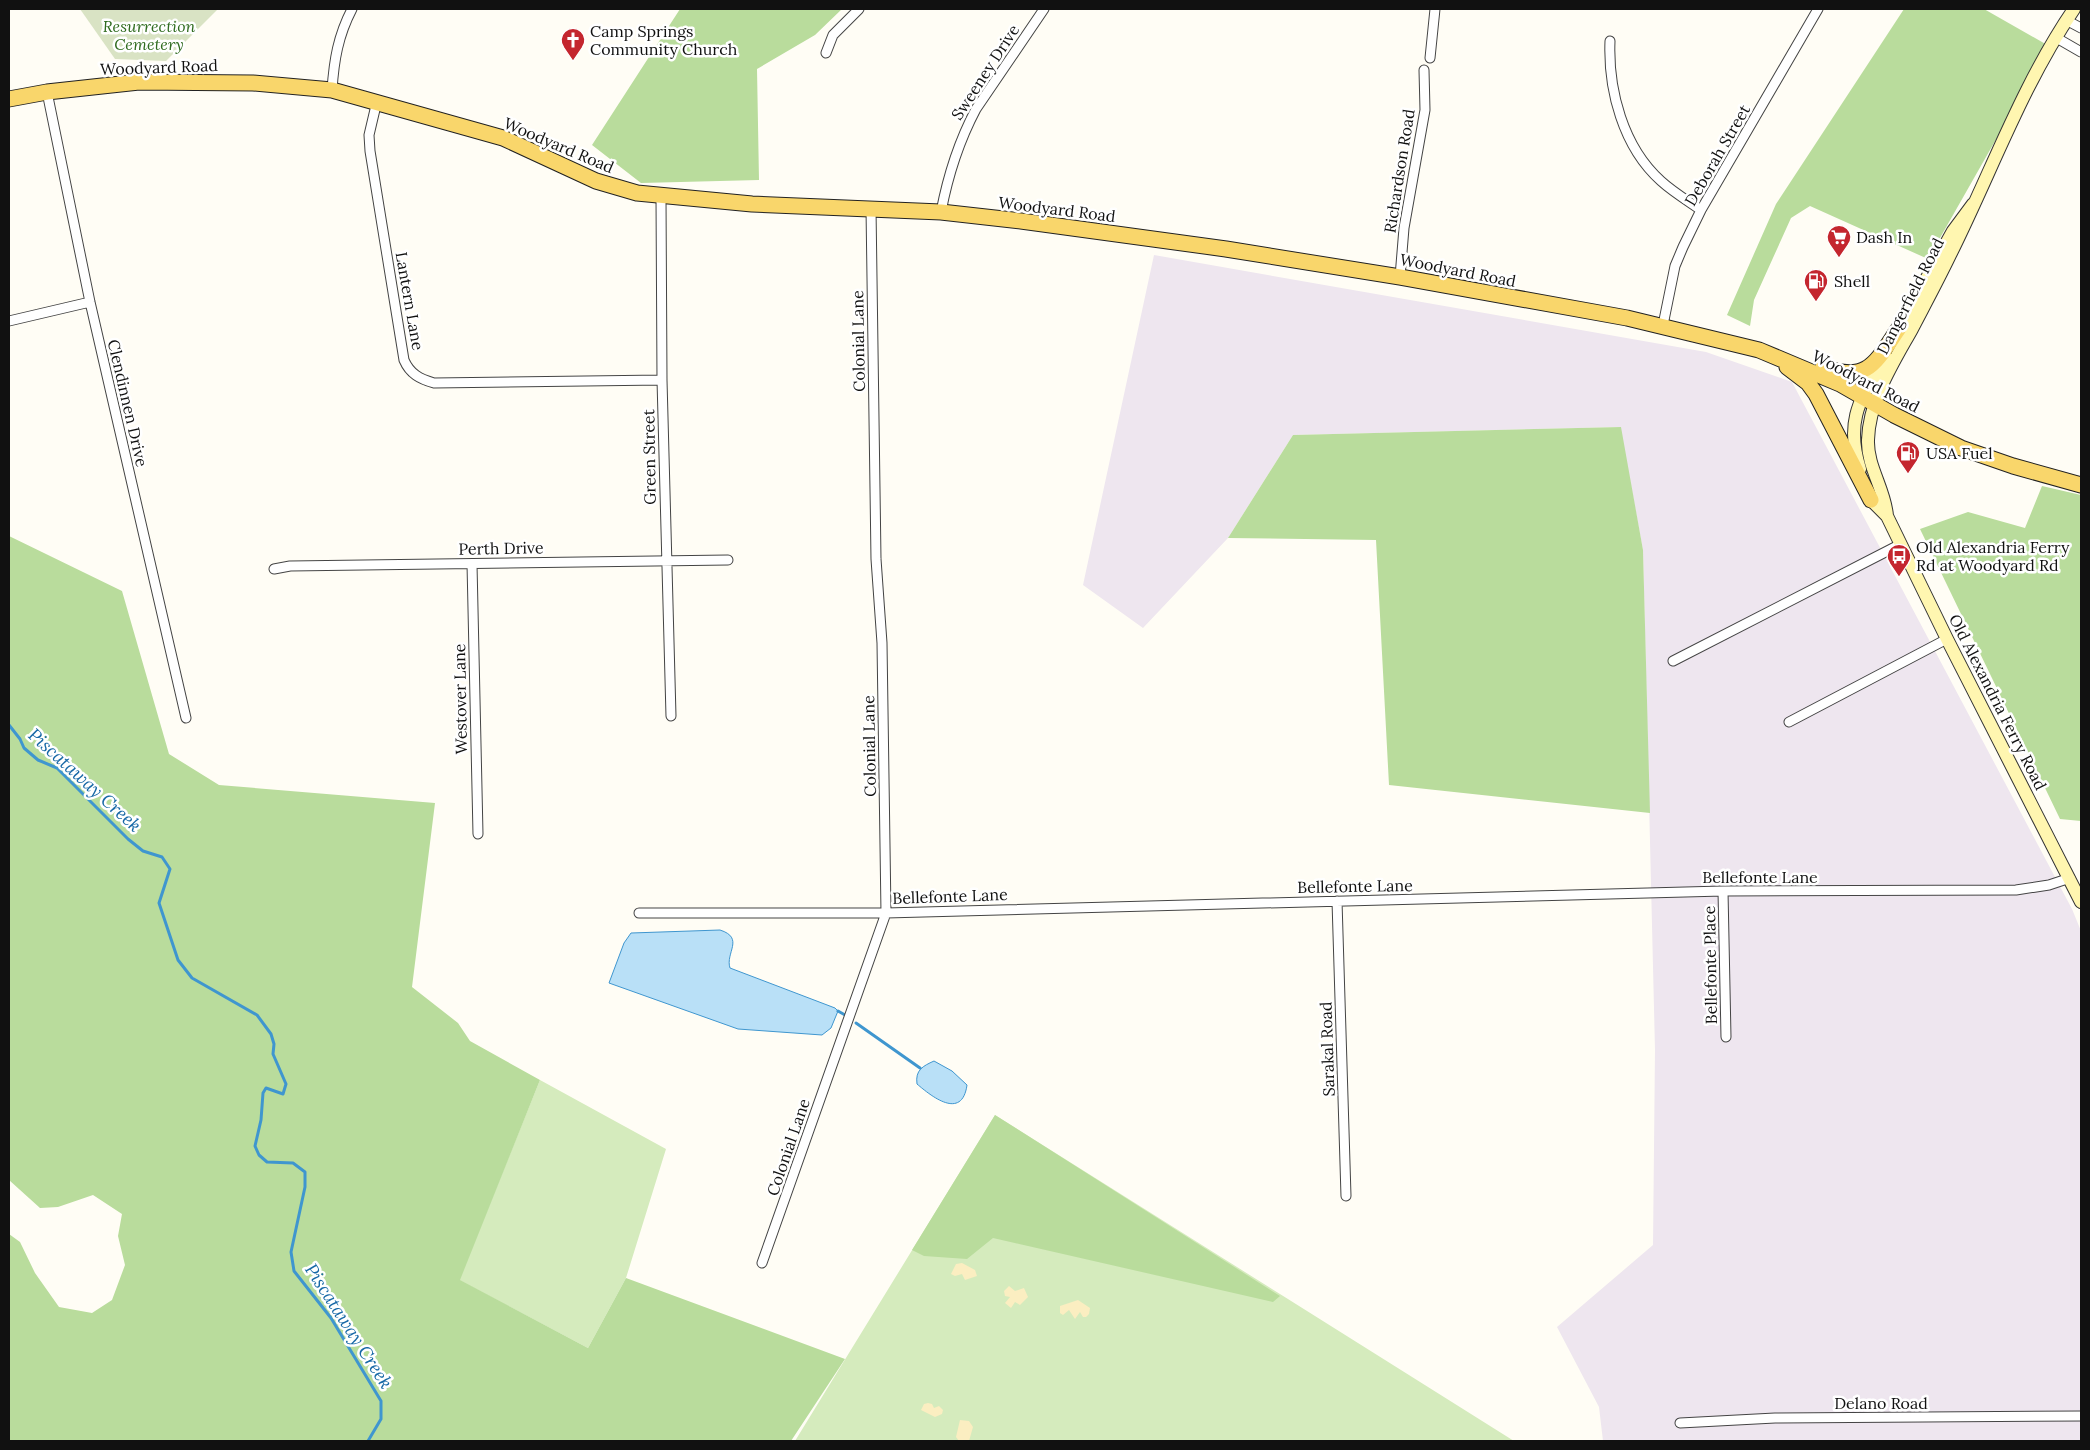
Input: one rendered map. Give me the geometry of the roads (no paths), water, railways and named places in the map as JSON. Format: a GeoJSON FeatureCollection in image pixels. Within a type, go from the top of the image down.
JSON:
{"type":"FeatureCollection","features":[{"type":"Feature","properties":{"kind":"main road","name":"Dangerfield Road"},"geometry":{"type":"LineString","coordinates":[[1869,400],[1938,279],[2055,37],[2070,14]]}},
{"type":"Feature","properties":{"kind":"main road","name":"Woodyard Road"},"geometry":{"type":"LineString","coordinates":[[9,99],[47,92],[131,82],[159,81],[252,83],[332,90],[377,101],[511,141],[596,181],[619,189],[661,197],[787,206],[940,212],[1217,247],[1400,277],[1663,325],[1720,339],[1770,355],[1813,372],[1961,448],[2013,466],[2081,485]]}},
{"type":"Feature","properties":{"kind":"main road","name":"Dangerfield Road"},"geometry":{"type":"LineString","coordinates":[[1869,400],[1899,328],[1953,230],[1973,204]]}},
{"type":"Feature","properties":{"kind":"main road"},"geometry":{"type":"LineString","coordinates":[[1770,355],[1846,374],[1855,373],[1871,366],[1878,360],[1899,328]]}},
{"type":"Feature","properties":{"kind":"main road"},"geometry":{"type":"LineString","coordinates":[[1770,355],[1808,383],[1816,394],[1871,500]]}},
{"type":"Feature","properties":{"kind":"main road","name":"Old Alexandria Ferry Road"},"geometry":{"type":"LineString","coordinates":[[1869,400],[1856,414],[1852,440],[1871,500],[1887,516],[1947,639],[2081,902]]}},
{"type":"Feature","properties":{"kind":"main road","name":"Old Alexandria Ferry Road"},"geometry":{"type":"LineString","coordinates":[[1869,400],[1868,449],[1874,472],[1886,499],[1887,516]]}},
{"type":"Feature","properties":{"kind":"street"},"geometry":{"type":"LineString","coordinates":[[332,90],[334,56],[342,27],[352,9]]}},
{"type":"Feature","properties":{"kind":"street"},"geometry":{"type":"LineString","coordinates":[[826,53],[833,35],[859,9]]}},
{"type":"Feature","properties":{"kind":"street","name":"Sweeney Drive"},"geometry":{"type":"LineString","coordinates":[[940,212],[950,169],[966,127],[976,109],[1044,9]]}},
{"type":"Feature","properties":{"kind":"street"},"geometry":{"type":"LineString","coordinates":[[1430,58],[1435,9]]}},
{"type":"Feature","properties":{"kind":"street","name":"Deborah Street"},"geometry":{"type":"LineString","coordinates":[[1663,325],[1678,259],[1702,210],[1818,9]]}},
{"type":"Feature","properties":{"kind":"street"},"geometry":{"type":"LineString","coordinates":[[2070,14],[2081,28]]}},
{"type":"Feature","properties":{"kind":"street"},"geometry":{"type":"LineString","coordinates":[[2055,37],[2081,52]]}},
{"type":"Feature","properties":{"kind":"street"},"geometry":{"type":"LineString","coordinates":[[1610,41],[1609,65],[1614,94],[1619,114],[1633,146],[1660,181],[1702,210]]}},
{"type":"Feature","properties":{"kind":"street","name":"Richardson Road"},"geometry":{"type":"LineString","coordinates":[[1400,277],[1410,185],[1425,110],[1424,70]]}},
{"type":"Feature","properties":{"kind":"street","name":"Clendinnen Drive"},"geometry":{"type":"LineString","coordinates":[[47,92],[90,302],[186,718]]}},
{"type":"Feature","properties":{"kind":"street","name":"Lantern Lane"},"geometry":{"type":"LineString","coordinates":[[377,101],[369,135],[370,151],[404,360],[411,372],[418,378],[434,383],[662,380]]}},
{"type":"Feature","properties":{"kind":"street","name":"Green Street"},"geometry":{"type":"LineString","coordinates":[[661,197],[662,380],[671,716]]}},
{"type":"Feature","properties":{"kind":"street","name":"Colonial Lane"},"geometry":{"type":"LineString","coordinates":[[762,1263],[886,913],[882,653],[876,558],[871,208]]}},
{"type":"Feature","properties":{"kind":"street"},"geometry":{"type":"LineString","coordinates":[[9,321],[90,302]]}},
{"type":"Feature","properties":{"kind":"street"},"geometry":{"type":"LineString","coordinates":[[1673,661],[1901,544]]}},
{"type":"Feature","properties":{"kind":"street","name":"Perth Drive"},"geometry":{"type":"LineString","coordinates":[[274,569],[728,560]]}},
{"type":"Feature","properties":{"kind":"street","name":"Westover Lane"},"geometry":{"type":"LineString","coordinates":[[472,564],[478,834]]}},
{"type":"Feature","properties":{"kind":"street"},"geometry":{"type":"LineString","coordinates":[[1790,722],[1947,639]]}},
{"type":"Feature","properties":{"kind":"street","name":"Bellefonte Lane"},"geometry":{"type":"LineString","coordinates":[[640,913],[886,913],[1723,891],[2016,890],[2044,886],[2070,878]]}},
{"type":"Feature","properties":{"kind":"street","name":"Bellefonte Place"},"geometry":{"type":"LineString","coordinates":[[1723,891],[1726,1037]]}},
{"type":"Feature","properties":{"kind":"street","name":"Sarakal Road"},"geometry":{"type":"LineString","coordinates":[[1337,901],[1346,1196]]}},
{"type":"Feature","properties":{"kind":"street","name":"Delano Road"},"geometry":{"type":"LineString","coordinates":[[1680,1423],[1775,1418],[2081,1416]]}},
{"type":"Feature","properties":{"kind":"water"},"geometry":{"type":"Polygon","coordinates":[[[720,930],[727,933],[733,942],[729,962],[730,968],[835,1008],[838,1011],[831,1028],[822,1035],[738,1029],[609,983],[624,943],[631,933],[720,930]]]}},
{"type":"Feature","properties":{"kind":"water"},"geometry":{"type":"Polygon","coordinates":[[[934,1061],[952,1071],[967,1085],[964,1096],[959,1102],[953,1104],[938,1099],[917,1084],[917,1075],[921,1069],[934,1061]]]}},
{"type":"Feature","properties":{"kind":"waterway","name":"Piscataway Creek"},"geometry":{"type":"LineString","coordinates":[[9,725],[20,739],[24,748],[38,760],[57,768],[128,839],[143,851],[162,857],[170,869],[159,903],[178,960],[192,978],[257,1015],[271,1034],[274,1044],[273,1054],[286,1084],[283,1094],[266,1088],[263,1093],[261,1120],[255,1146],[259,1155],[267,1162],[293,1163],[305,1172],[305,1187],[291,1252],[294,1271],[331,1318],[381,1401],[381,1419],[368,1441]]}},
{"type":"Feature","properties":{"kind":"waterway"},"geometry":{"type":"LineString","coordinates":[[838,1011],[845,1015]]}},
{"type":"Feature","properties":{"kind":"waterway"},"geometry":{"type":"LineString","coordinates":[[856,1023],[920,1068]]}},
{"type":"Feature","properties":{"kind":"place","name":"Camp Springs Community Church"},"geometry":{"type":"Point","coordinates":[573,61]}},
{"type":"Feature","properties":{"kind":"place","name":"Dash In"},"geometry":{"type":"Point","coordinates":[1839,258]}},
{"type":"Feature","properties":{"kind":"place","name":"Shell"},"geometry":{"type":"Point","coordinates":[1816,302]}},
{"type":"Feature","properties":{"kind":"place","name":"USA Fuel"},"geometry":{"type":"Point","coordinates":[1908,474]}},
{"type":"Feature","properties":{"kind":"place","name":"Old Alexandria Ferry Rd at Woodyard Rd"},"geometry":{"type":"Point","coordinates":[1899,577]}},
{"type":"Feature","properties":{"kind":"park label","name":"Resurrection Cemetery"},"geometry":{"type":"Point","coordinates":[149,35]}}]}
